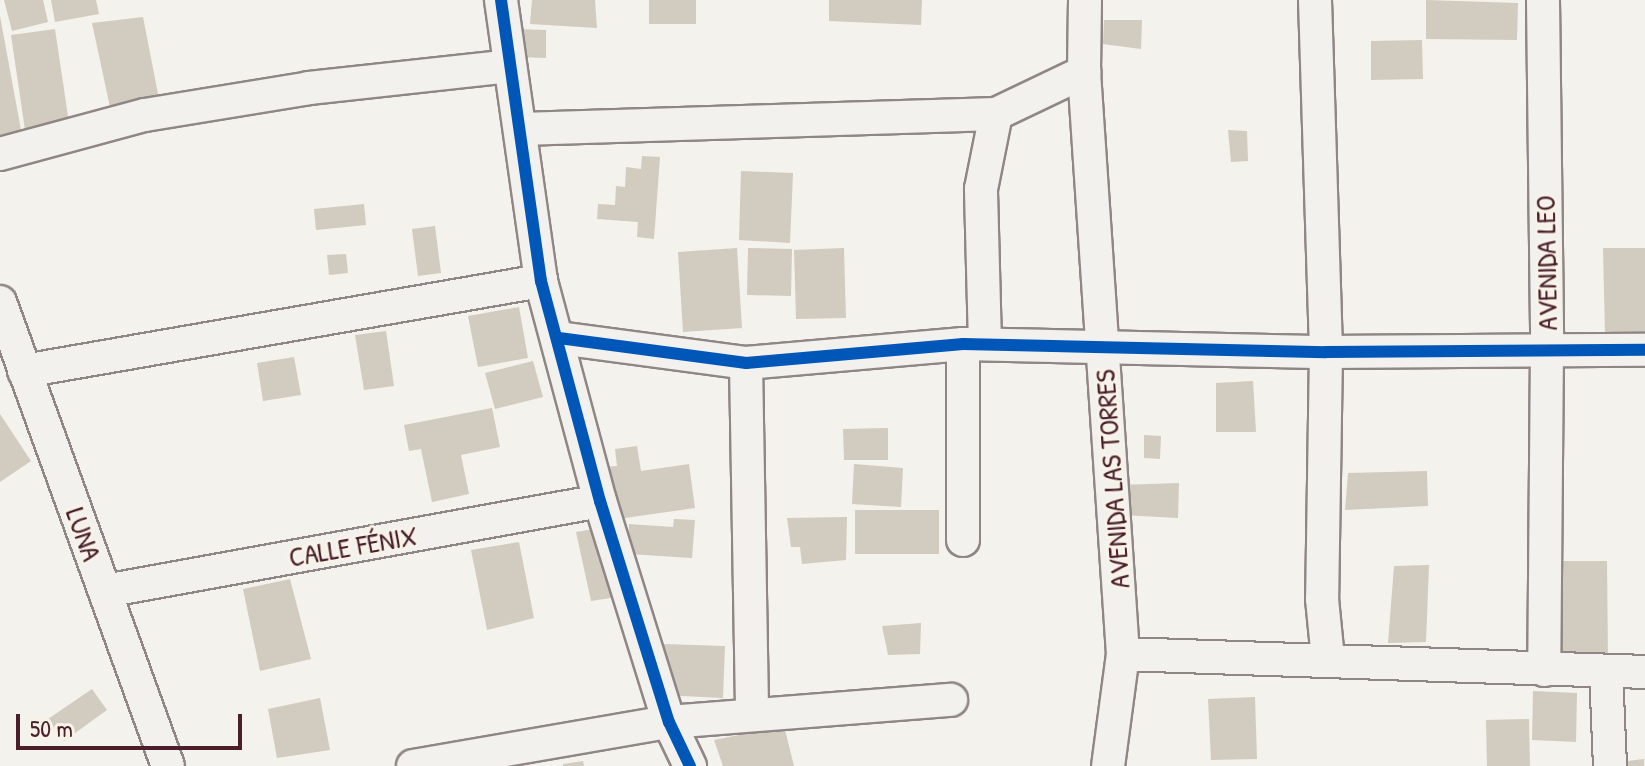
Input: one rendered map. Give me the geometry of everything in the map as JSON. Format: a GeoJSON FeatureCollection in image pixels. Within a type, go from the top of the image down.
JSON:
{"type":"FeatureCollection","features":[{"type":"Feature","properties":{"kind":"street"},"geometry":{"type":"LineString","coordinates":[[501,0],[541,281],[559,338],[600,501],[669,722],[690,766]]}},
{"type":"Feature","properties":{"kind":"street","name":"AVENIDA LAS TORRES"},"geometry":{"type":"LineString","coordinates":[[1085,0],[1084,72],[1123,654],[1108,766]]}},
{"type":"Feature","properties":{"kind":"street"},"geometry":{"type":"LineString","coordinates":[[1315,0],[1326,352],[1322,599],[1328,659]]}},
{"type":"Feature","properties":{"kind":"street","name":"AVENIDA LEO"},"geometry":{"type":"LineString","coordinates":[[1543,0],[1547,349],[1544,670]]}},
{"type":"Feature","properties":{"kind":"street"},"geometry":{"type":"LineString","coordinates":[[0,154],[145,115],[309,88],[510,66]]}},
{"type":"Feature","properties":{"kind":"street"},"geometry":{"type":"LineString","coordinates":[[521,129],[996,114],[1084,72]]}},
{"type":"Feature","properties":{"kind":"street"},"geometry":{"type":"LineString","coordinates":[[963,540],[981,189],[996,114]]}},
{"type":"Feature","properties":{"kind":"street"},"geometry":{"type":"LineString","coordinates":[[24,371],[541,281]]}},
{"type":"Feature","properties":{"kind":"street","name":"LUNA"},"geometry":{"type":"LineString","coordinates":[[0,302],[168,766]]}},
{"type":"Feature","properties":{"kind":"street"},"geometry":{"type":"LineString","coordinates":[[559,338],[746,363],[974,344],[1326,352],[1645,350]]}},
{"type":"Feature","properties":{"kind":"street"},"geometry":{"type":"LineString","coordinates":[[746,363],[752,713]]}},
{"type":"Feature","properties":{"kind":"street","name":"CALLE FÉNIX"},"geometry":{"type":"LineString","coordinates":[[105,591],[600,501]]}},
{"type":"Feature","properties":{"kind":"street"},"geometry":{"type":"LineString","coordinates":[[1123,654],[1645,672]]}},
{"type":"Feature","properties":{"kind":"street"},"geometry":{"type":"LineString","coordinates":[[1606,671],[1610,766]]}},
{"type":"Feature","properties":{"kind":"street"},"geometry":{"type":"LineString","coordinates":[[413,766],[669,722],[752,713],[951,700]]}},
{"type":"Feature","properties":{"kind":"building"},"geometry":{"type":"Polygon","coordinates":[[[4,0],[43,0],[48,22],[12,31],[4,0]]]}},
{"type":"Feature","properties":{"kind":"building"},"geometry":{"type":"Polygon","coordinates":[[[51,0],[96,0],[99,14],[55,22],[51,0]]]}},
{"type":"Feature","properties":{"kind":"building"},"geometry":{"type":"Polygon","coordinates":[[[532,0],[595,0],[597,28],[530,24],[532,0]]]}},
{"type":"Feature","properties":{"kind":"building"},"geometry":{"type":"Polygon","coordinates":[[[649,0],[696,0],[696,24],[649,24],[649,0]]]}},
{"type":"Feature","properties":{"kind":"building"},"geometry":{"type":"Polygon","coordinates":[[[829,0],[922,0],[921,25],[829,21],[829,0]]]}},
{"type":"Feature","properties":{"kind":"building"},"geometry":{"type":"Polygon","coordinates":[[[1426,0],[1518,3],[1517,40],[1426,39],[1426,0]]]}},
{"type":"Feature","properties":{"kind":"building"},"geometry":{"type":"Polygon","coordinates":[[[0,16],[21,130],[0,135],[0,16]]]}},
{"type":"Feature","properties":{"kind":"building"},"geometry":{"type":"Polygon","coordinates":[[[143,17],[159,99],[111,112],[92,23],[143,17]]]}},
{"type":"Feature","properties":{"kind":"building"},"geometry":{"type":"Polygon","coordinates":[[[1104,20],[1142,20],[1141,49],[1103,44],[1104,20]]]}},
{"type":"Feature","properties":{"kind":"building"},"geometry":{"type":"Polygon","coordinates":[[[55,29],[69,123],[25,130],[11,35],[55,29]]]}},
{"type":"Feature","properties":{"kind":"building"},"geometry":{"type":"Polygon","coordinates":[[[515,29],[546,30],[546,58],[515,57],[515,29]]]}},
{"type":"Feature","properties":{"kind":"building"},"geometry":{"type":"Polygon","coordinates":[[[1422,40],[1423,79],[1371,80],[1371,41],[1422,40]]]}},
{"type":"Feature","properties":{"kind":"building"},"geometry":{"type":"Polygon","coordinates":[[[1228,130],[1247,131],[1248,161],[1231,162],[1228,130]]]}},
{"type":"Feature","properties":{"kind":"building"},"geometry":{"type":"Polygon","coordinates":[[[642,156],[660,157],[654,239],[637,237],[638,222],[597,219],[598,204],[615,205],[616,186],[625,187],[626,167],[641,169],[642,156]]]}},
{"type":"Feature","properties":{"kind":"building"},"geometry":{"type":"Polygon","coordinates":[[[741,171],[793,173],[790,243],[739,240],[741,171]]]}},
{"type":"Feature","properties":{"kind":"building"},"geometry":{"type":"Polygon","coordinates":[[[364,204],[366,225],[316,230],[314,209],[364,204]]]}},
{"type":"Feature","properties":{"kind":"building"},"geometry":{"type":"Polygon","coordinates":[[[435,226],[441,273],[418,276],[412,229],[435,226]]]}},
{"type":"Feature","properties":{"kind":"building"},"geometry":{"type":"Polygon","coordinates":[[[737,248],[742,328],[683,332],[678,252],[737,248]]]}},
{"type":"Feature","properties":{"kind":"building"},"geometry":{"type":"Polygon","coordinates":[[[748,248],[792,249],[791,296],[747,295],[748,248]]]}},
{"type":"Feature","properties":{"kind":"building"},"geometry":{"type":"Polygon","coordinates":[[[844,248],[846,318],[796,319],[794,250],[844,248]]]}},
{"type":"Feature","properties":{"kind":"building"},"geometry":{"type":"Polygon","coordinates":[[[1603,248],[1645,248],[1645,334],[1605,335],[1603,248]]]}},
{"type":"Feature","properties":{"kind":"building"},"geometry":{"type":"Polygon","coordinates":[[[346,254],[348,273],[329,275],[327,255],[346,254]]]}},
{"type":"Feature","properties":{"kind":"building"},"geometry":{"type":"Polygon","coordinates":[[[519,307],[528,358],[478,367],[468,316],[519,307]]]}},
{"type":"Feature","properties":{"kind":"building"},"geometry":{"type":"Polygon","coordinates":[[[386,331],[394,386],[364,390],[355,335],[386,331]]]}},
{"type":"Feature","properties":{"kind":"building"},"geometry":{"type":"Polygon","coordinates":[[[294,357],[301,395],[263,401],[257,363],[294,357]]]}},
{"type":"Feature","properties":{"kind":"building"},"geometry":{"type":"Polygon","coordinates":[[[533,361],[543,397],[495,409],[485,373],[533,361]]]}},
{"type":"Feature","properties":{"kind":"building"},"geometry":{"type":"Polygon","coordinates":[[[1253,381],[1256,432],[1216,432],[1216,383],[1253,381]]]}},
{"type":"Feature","properties":{"kind":"building"},"geometry":{"type":"Polygon","coordinates":[[[492,408],[500,447],[461,455],[469,494],[432,502],[421,449],[409,451],[404,425],[492,408]]]}},
{"type":"Feature","properties":{"kind":"building"},"geometry":{"type":"Polygon","coordinates":[[[0,414],[31,461],[0,482],[0,414]]]}},
{"type":"Feature","properties":{"kind":"building"},"geometry":{"type":"Polygon","coordinates":[[[888,428],[888,460],[844,460],[843,429],[888,428]]]}},
{"type":"Feature","properties":{"kind":"building"},"geometry":{"type":"Polygon","coordinates":[[[1144,435],[1161,436],[1160,459],[1144,458],[1144,435]]]}},
{"type":"Feature","properties":{"kind":"building"},"geometry":{"type":"Polygon","coordinates":[[[637,446],[641,471],[689,464],[695,508],[611,520],[604,467],[617,466],[615,449],[637,446]]]}},
{"type":"Feature","properties":{"kind":"building"},"geometry":{"type":"Polygon","coordinates":[[[854,464],[903,468],[901,507],[852,504],[854,464]]]}},
{"type":"Feature","properties":{"kind":"building"},"geometry":{"type":"Polygon","coordinates":[[[1427,471],[1428,506],[1345,510],[1348,473],[1427,471]]]}},
{"type":"Feature","properties":{"kind":"building"},"geometry":{"type":"Polygon","coordinates":[[[1179,483],[1178,518],[1121,515],[1119,485],[1179,483]]]}},
{"type":"Feature","properties":{"kind":"building"},"geometry":{"type":"Polygon","coordinates":[[[855,510],[939,510],[939,554],[855,554],[855,510]]]}},
{"type":"Feature","properties":{"kind":"building"},"geometry":{"type":"Polygon","coordinates":[[[847,517],[846,560],[802,564],[800,547],[791,547],[787,518],[847,517]]]}},
{"type":"Feature","properties":{"kind":"building"},"geometry":{"type":"Polygon","coordinates":[[[674,519],[695,520],[692,558],[628,554],[629,524],[673,527],[674,519]]]}},
{"type":"Feature","properties":{"kind":"building"},"geometry":{"type":"Polygon","coordinates":[[[594,529],[617,597],[591,601],[576,532],[594,529]]]}},
{"type":"Feature","properties":{"kind":"building"},"geometry":{"type":"Polygon","coordinates":[[[519,542],[534,618],[487,630],[471,550],[519,542]]]}},
{"type":"Feature","properties":{"kind":"building"},"geometry":{"type":"Polygon","coordinates":[[[1557,561],[1607,561],[1608,657],[1557,657],[1557,561]]]}},
{"type":"Feature","properties":{"kind":"building"},"geometry":{"type":"Polygon","coordinates":[[[1429,565],[1426,642],[1388,643],[1394,566],[1429,565]]]}},
{"type":"Feature","properties":{"kind":"building"},"geometry":{"type":"Polygon","coordinates":[[[290,579],[311,659],[260,671],[243,589],[290,579]]]}},
{"type":"Feature","properties":{"kind":"building"},"geometry":{"type":"Polygon","coordinates":[[[921,623],[920,654],[888,655],[882,626],[921,623]]]}},
{"type":"Feature","properties":{"kind":"building"},"geometry":{"type":"Polygon","coordinates":[[[663,644],[725,646],[723,698],[662,695],[663,644]]]}},
{"type":"Feature","properties":{"kind":"building"},"geometry":{"type":"Polygon","coordinates":[[[92,689],[107,710],[64,741],[48,719],[92,689]]]}},
{"type":"Feature","properties":{"kind":"building"},"geometry":{"type":"Polygon","coordinates":[[[1533,691],[1577,693],[1576,742],[1532,740],[1533,691]]]}},
{"type":"Feature","properties":{"kind":"building"},"geometry":{"type":"Polygon","coordinates":[[[1255,697],[1257,759],[1211,760],[1208,699],[1255,697]]]}},
{"type":"Feature","properties":{"kind":"building"},"geometry":{"type":"Polygon","coordinates":[[[320,698],[330,750],[277,758],[268,709],[320,698]]]}},
{"type":"Feature","properties":{"kind":"building"},"geometry":{"type":"Polygon","coordinates":[[[1529,719],[1530,766],[1487,766],[1486,720],[1529,719]]]}},
{"type":"Feature","properties":{"kind":"building"},"geometry":{"type":"Polygon","coordinates":[[[784,726],[794,766],[723,766],[714,740],[784,726]]]}},
{"type":"Feature","properties":{"kind":"building"},"geometry":{"type":"Polygon","coordinates":[[[1644,759],[1644,766],[1619,766],[1619,762],[1644,759]]]}},
{"type":"Feature","properties":{"kind":"building"},"geometry":{"type":"Polygon","coordinates":[[[583,761],[584,766],[563,766],[563,764],[583,761]]]}},
{"type":"Feature","properties":{"kind":"cycle path"},"geometry":{"type":"LineString","coordinates":[[501,0],[541,281],[600,501],[669,722],[690,766]]}},
{"type":"Feature","properties":{"kind":"cycle path"},"geometry":{"type":"LineString","coordinates":[[559,338],[746,363],[963,344],[1326,352],[1645,350]]}}]}
